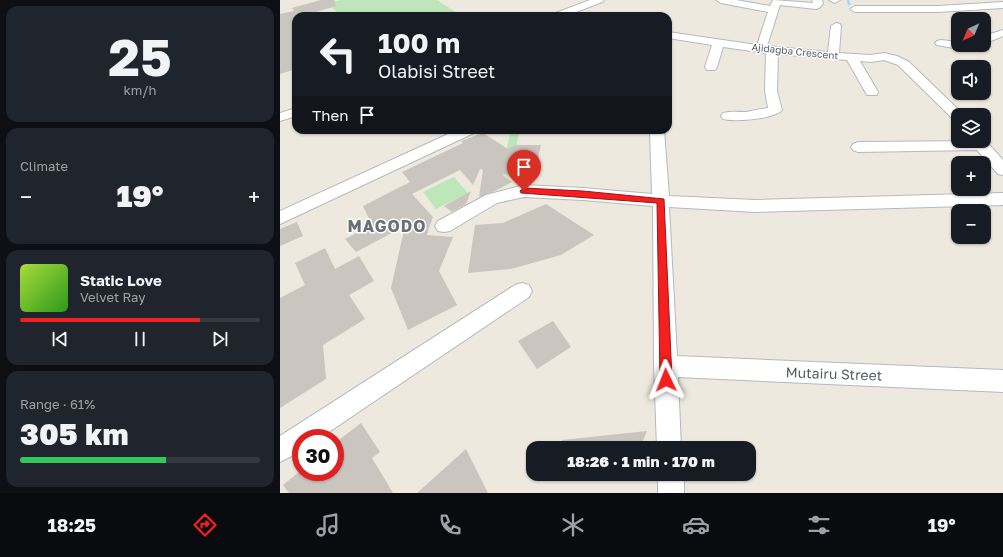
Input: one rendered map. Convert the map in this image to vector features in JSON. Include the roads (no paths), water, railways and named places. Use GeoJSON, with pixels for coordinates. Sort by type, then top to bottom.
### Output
{"type":"FeatureCollection","features":[{"type":"Feature","properties":{"kind":"street"},"geometry":{"type":"LineString","coordinates":[[568,12],[599,0]]}},
{"type":"Feature","properties":{"kind":"street"},"geometry":{"type":"LineString","coordinates":[[721,0],[816,6],[818,4],[817,0]]}},
{"type":"Feature","properties":{"kind":"street"},"geometry":{"type":"LineString","coordinates":[[728,116],[750,116],[757,113],[772,112],[775,110],[766,49],[775,4]]}},
{"type":"Feature","properties":{"kind":"street"},"geometry":{"type":"LineString","coordinates":[[855,9],[938,9],[1003,5]]}},
{"type":"Feature","properties":{"kind":"street"},"geometry":{"type":"LineString","coordinates":[[833,55],[836,26]]}},
{"type":"Feature","properties":{"kind":"street"},"geometry":{"type":"LineString","coordinates":[[991,37],[1003,33]]}},
{"type":"Feature","properties":{"kind":"street","name":"Ajidagba Crescent"},"geometry":{"type":"LineString","coordinates":[[672,36],[766,49],[871,59],[876,56],[895,59],[900,61],[951,109]]}},
{"type":"Feature","properties":{"kind":"street"},"geometry":{"type":"LineString","coordinates":[[711,67],[719,42]]}},
{"type":"Feature","properties":{"kind":"street"},"geometry":{"type":"LineString","coordinates":[[941,44],[951,45]]}},
{"type":"Feature","properties":{"kind":"street"},"geometry":{"type":"LineString","coordinates":[[851,57],[872,92]]}},
{"type":"Feature","properties":{"kind":"street"},"geometry":{"type":"LineString","coordinates":[[280,117],[292,113]]}},
{"type":"Feature","properties":{"kind":"street"},"geometry":{"type":"LineString","coordinates":[[280,218],[460,134]]}},
{"type":"Feature","properties":{"kind":"street"},"geometry":{"type":"LineString","coordinates":[[657,134],[661,201],[665,366],[669,441]]}},
{"type":"Feature","properties":{"kind":"street"},"geometry":{"type":"LineString","coordinates":[[858,147],[951,144]]}},
{"type":"Feature","properties":{"kind":"street"},"geometry":{"type":"LineString","coordinates":[[984,148],[1003,170]]}},
{"type":"Feature","properties":{"kind":"street"},"geometry":{"type":"LineString","coordinates":[[444,226],[492,199],[524,191],[755,206],[1003,199]]}},
{"type":"Feature","properties":{"kind":"street"},"geometry":{"type":"LineString","coordinates":[[280,450],[522,292]]}},
{"type":"Feature","properties":{"kind":"street","name":"Mutairu Street"},"geometry":{"type":"LineString","coordinates":[[665,366],[1003,381]]}},
{"type":"Feature","properties":{"kind":"street"},"geometry":{"type":"LineString","coordinates":[[671,481],[672,493]]}},
{"type":"Feature","properties":{"kind":"waterway"},"geometry":{"type":"LineString","coordinates":[[848,0],[849,4]]}},
{"type":"Feature","properties":{"kind":"district","name":"MAGODO"},"geometry":{"type":"Point","coordinates":[387,226]}}]}
